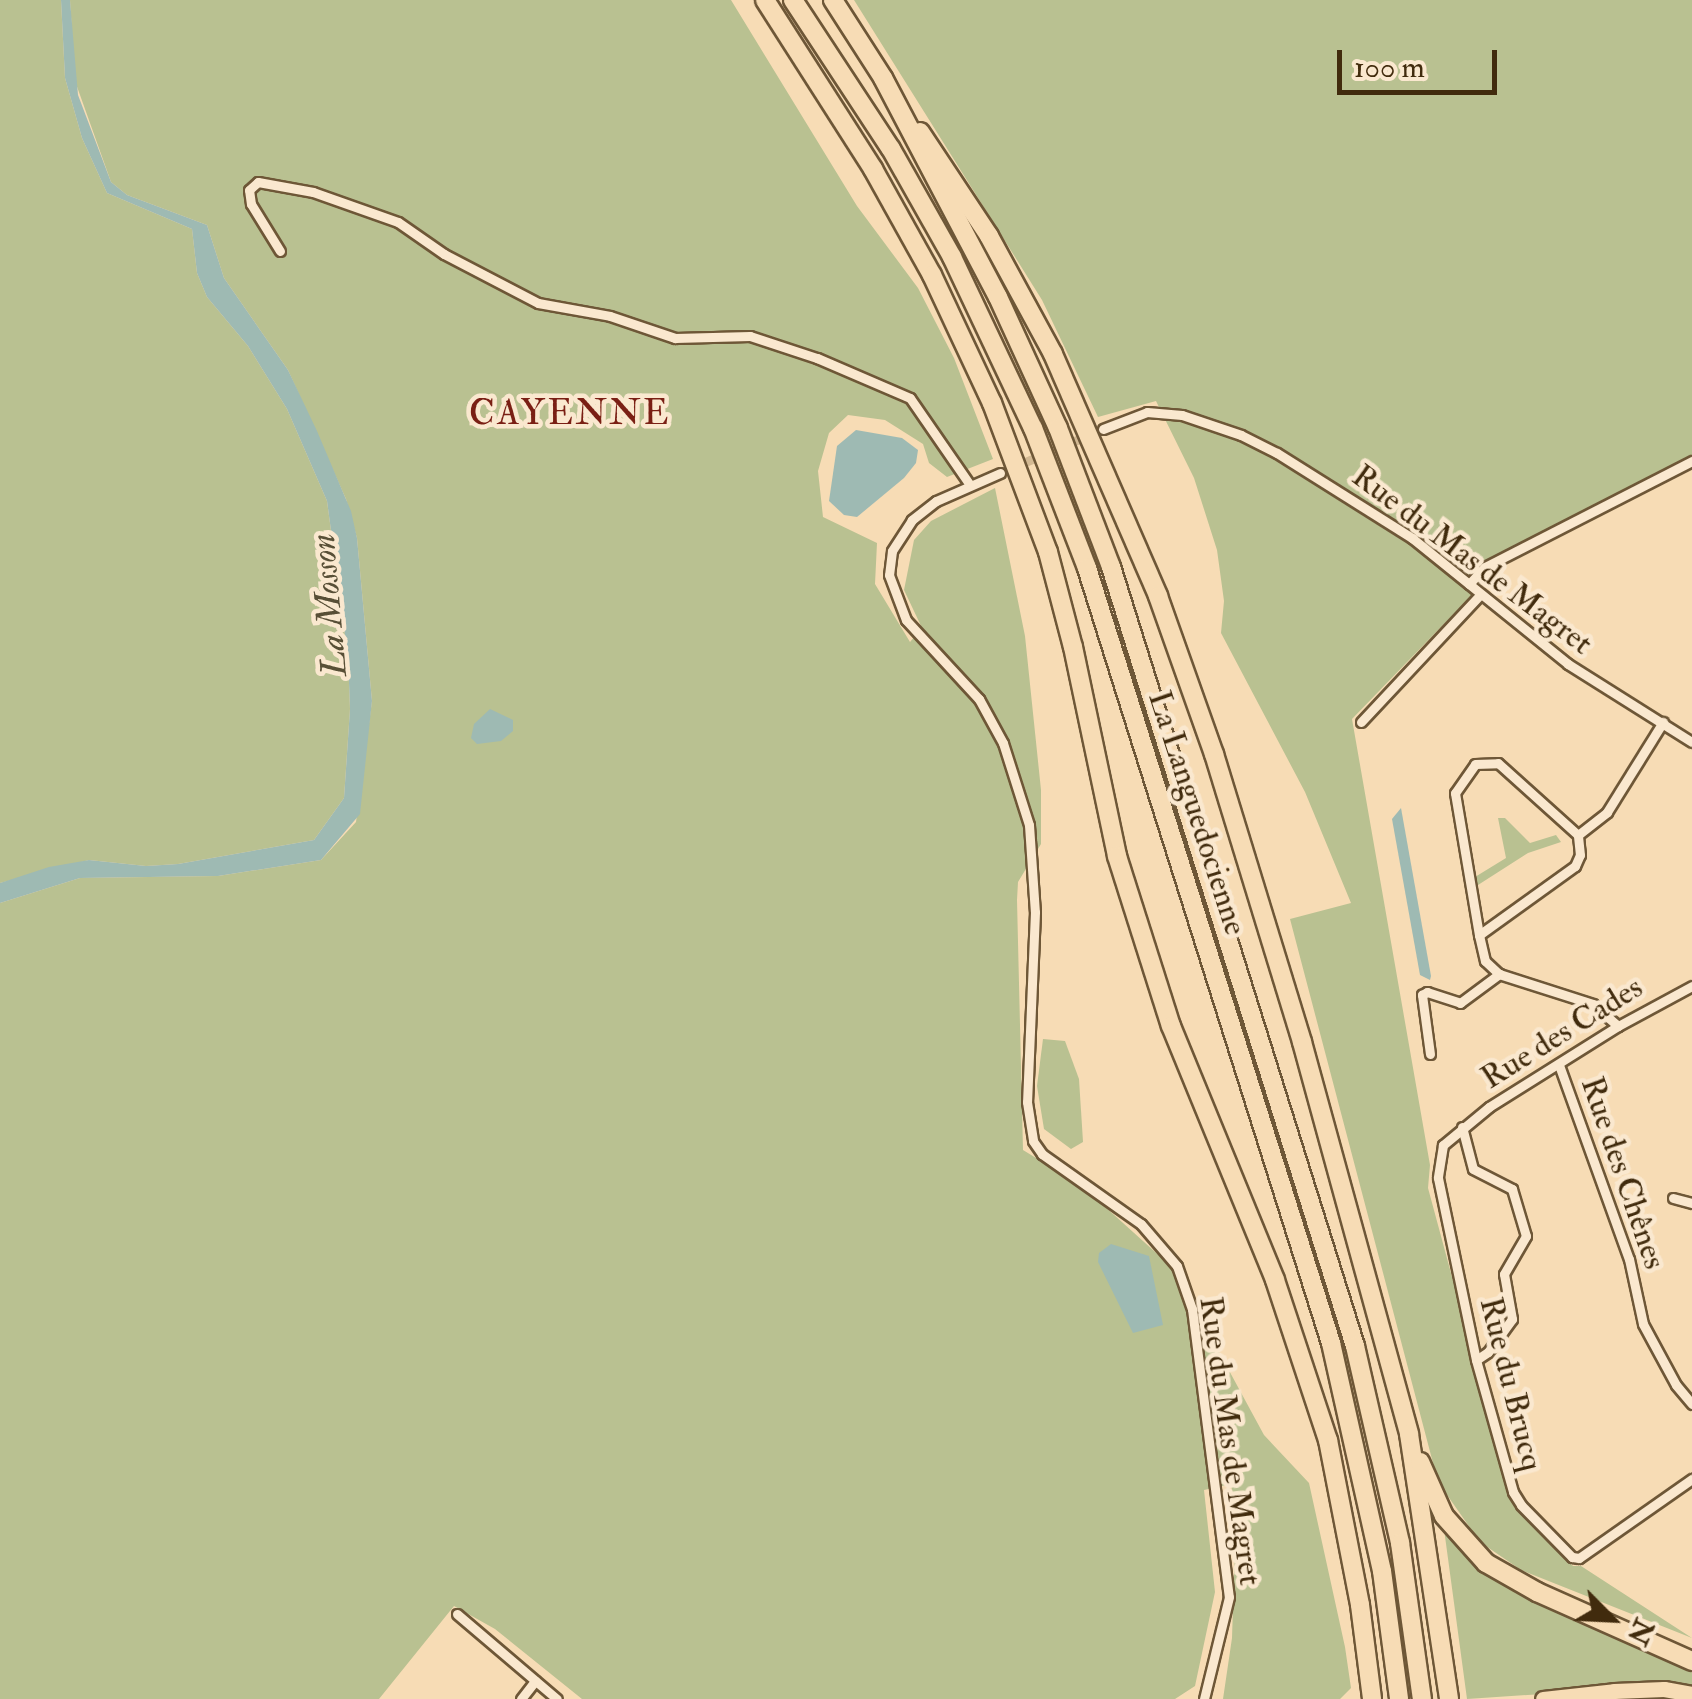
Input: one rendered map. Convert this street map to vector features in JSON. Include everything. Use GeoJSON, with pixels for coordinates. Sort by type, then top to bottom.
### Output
{"type":"FeatureCollection","features":[{"type":"Feature","properties":{"kind":"highway"},"geometry":{"type":"LineString","coordinates":[[765,0],[893,204],[957,327],[1010,447],[1061,596],[1108,824],[1171,1026],[1275,1280],[1309,1375],[1332,1456],[1360,1605],[1372,1699]]}},
{"type":"Feature","properties":{"kind":"highway","name":"La Languedocienne"},"geometry":{"type":"LineString","coordinates":[[792,0],[882,135],[952,256],[1033,428],[1087,568],[1330,1342],[1378,1552],[1399,1699]]}},
{"type":"Feature","properties":{"kind":"highway","name":"La Languedocienne"},"geometry":{"type":"LineString","coordinates":[[833,0],[883,78],[1031,367],[1077,475],[1128,616],[1356,1346],[1400,1543],[1422,1699]]}},
{"type":"Feature","properties":{"kind":"highway"},"geometry":{"type":"LineString","coordinates":[[883,78],[959,189],[1029,308],[1088,431],[1158,596],[1214,754],[1302,1042],[1409,1434],[1449,1699]]}},
{"type":"Feature","properties":{"kind":"highway"},"geometry":{"type":"LineString","coordinates":[[1409,1434],[1444,1516],[1486,1563],[1537,1592],[1692,1661]]}},
{"type":"Feature","properties":{"kind":"highway"},"geometry":{"type":"LineString","coordinates":[[1360,1605],[1363,1699]]}},
{"type":"Feature","properties":{"kind":"main road"},"geometry":{"type":"LineString","coordinates":[[1543,1699],[1614,1690],[1664,1689],[1692,1694]]}},
{"type":"Feature","properties":{"kind":"main road"},"geometry":{"type":"LineString","coordinates":[[1599,1699],[1682,1699]]}},
{"type":"Feature","properties":{"kind":"street"},"geometry":{"type":"LineString","coordinates":[[280,251],[251,204],[249,190],[258,182],[313,192],[373,211],[538,303],[610,316],[675,338],[750,336],[818,358],[910,398],[970,485]]}},
{"type":"Feature","properties":{"kind":"street","name":"Rue du Mas de Magret"},"geometry":{"type":"LineString","coordinates":[[1103,429],[1155,412],[1203,419],[1241,435],[1412,538],[1568,664],[1692,742]]}},
{"type":"Feature","properties":{"kind":"street"},"geometry":{"type":"LineString","coordinates":[[1469,584],[1486,566],[1692,461]]}},
{"type":"Feature","properties":{"kind":"street","name":"Rue du Mas de Magret"},"geometry":{"type":"LineString","coordinates":[[1000,473],[936,501],[912,520],[892,551],[888,575],[906,620],[978,699],[1003,743],[1028,825],[1035,912],[1027,1102],[1033,1142],[1042,1154],[1141,1224],[1177,1266],[1192,1309],[1229,1597],[1207,1699]]}},
{"type":"Feature","properties":{"kind":"street"},"geometry":{"type":"LineString","coordinates":[[1361,722],[1480,595]]}},
{"type":"Feature","properties":{"kind":"street"},"geometry":{"type":"LineString","coordinates":[[1578,834],[1607,812],[1663,722]]}},
{"type":"Feature","properties":{"kind":"street"},"geometry":{"type":"LineString","coordinates":[[1479,934],[1575,866],[1580,855],[1578,834],[1498,762],[1475,764],[1455,793],[1479,934],[1485,961],[1500,974],[1593,1004],[1618,1026]]}},
{"type":"Feature","properties":{"kind":"street"},"geometry":{"type":"LineString","coordinates":[[1430,1054],[1419,1001],[1422,995],[1426,992],[1460,1003],[1500,974]]}},
{"type":"Feature","properties":{"kind":"street","name":"Rue des Cades"},"geometry":{"type":"LineString","coordinates":[[1462,1128],[1618,1026],[1692,986]]}},
{"type":"Feature","properties":{"kind":"street","name":"Rue des Chênes"},"geometry":{"type":"LineString","coordinates":[[1558,1064],[1628,1259],[1643,1324],[1676,1386],[1692,1404]]}},
{"type":"Feature","properties":{"kind":"street"},"geometry":{"type":"LineString","coordinates":[[1462,1128],[1475,1171],[1512,1189],[1526,1236],[1504,1274],[1512,1319],[1488,1352],[1476,1360]]}},
{"type":"Feature","properties":{"kind":"street","name":"Rue du Brucq"},"geometry":{"type":"LineString","coordinates":[[1462,1128],[1443,1145],[1438,1178],[1476,1360],[1512,1492],[1572,1557],[1580,1558],[1692,1478]]}},
{"type":"Feature","properties":{"kind":"street"},"geometry":{"type":"LineString","coordinates":[[1673,1198],[1692,1203]]}},
{"type":"Feature","properties":{"kind":"street"},"geometry":{"type":"LineString","coordinates":[[457,1614],[514,1658],[557,1699]]}},
{"type":"Feature","properties":{"kind":"street"},"geometry":{"type":"LineString","coordinates":[[521,1699],[535,1681]]}},
{"type":"Feature","properties":{"kind":"green space"},"geometry":{"type":"Polygon","coordinates":[[[0,0],[61,0],[65,78],[82,138],[107,193],[192,229],[197,273],[207,297],[248,346],[287,409],[327,501],[348,657],[350,709],[344,798],[314,840],[178,864],[146,866],[89,860],[0,883],[0,0]]]}},
{"type":"Feature","properties":{"kind":"green space"},"geometry":{"type":"Polygon","coordinates":[[[70,0],[731,0],[857,206],[918,288],[954,358],[993,459],[947,477],[929,463],[923,444],[885,420],[848,415],[829,433],[818,471],[823,517],[877,543],[875,584],[910,642],[922,628],[904,590],[914,540],[931,521],[995,488],[1025,636],[1041,790],[1041,844],[1018,882],[1017,900],[1023,1150],[1082,1186],[1174,1269],[1264,1435],[1309,1483],[1351,1688],[1340,1699],[1223,1699],[1232,1638],[1236,1515],[1231,1484],[1204,1490],[1215,1592],[1195,1686],[1175,1699],[582,1699],[495,1629],[454,1606],[379,1699],[0,1699],[0,903],[80,878],[218,876],[321,860],[356,822],[372,701],[357,538],[346,499],[288,370],[224,278],[207,225],[127,195],[111,182],[75,81],[70,0]]]}},
{"type":"Feature","properties":{"kind":"green space"},"geometry":{"type":"Polygon","coordinates":[[[854,0],[1692,0],[1692,457],[1479,567],[1471,596],[1352,719],[1430,1165],[1428,1188],[1512,1499],[1573,1566],[1581,1566],[1692,1638],[1521,1570],[1480,1542],[1438,1482],[1290,919],[1351,903],[1305,792],[1221,633],[1224,601],[1217,550],[1194,478],[1156,401],[1098,417],[1042,300],[854,0]]]}},
{"type":"Feature","properties":{"kind":"green space"},"geometry":{"type":"Polygon","coordinates":[[[1498,818],[1505,818],[1530,843],[1556,835],[1561,842],[1528,853],[1478,885],[1475,877],[1506,858],[1498,818]]]}},
{"type":"Feature","properties":{"kind":"green space"},"geometry":{"type":"Polygon","coordinates":[[[1043,1039],[1065,1041],[1079,1079],[1083,1142],[1071,1149],[1044,1129],[1037,1086],[1043,1039]]]}},
{"type":"Feature","properties":{"kind":"green space"},"geometry":{"type":"Polygon","coordinates":[[[1444,1529],[1470,1559],[1509,1583],[1692,1668],[1692,1688],[1679,1685],[1467,1699],[1444,1529]]]}},
{"type":"Feature","properties":{"kind":"water"},"geometry":{"type":"Polygon","coordinates":[[[61,0],[70,0],[78,95],[111,182],[127,195],[207,225],[224,278],[288,370],[317,431],[351,511],[357,538],[372,701],[360,814],[321,860],[218,876],[80,878],[0,903],[0,883],[49,867],[89,860],[146,866],[178,864],[314,840],[344,798],[350,709],[348,657],[327,501],[287,409],[248,346],[207,297],[197,273],[192,229],[107,193],[82,138],[65,78],[61,0]]]}},
{"type":"Feature","properties":{"kind":"water"},"geometry":{"type":"Polygon","coordinates":[[[856,430],[902,438],[918,450],[916,463],[904,478],[857,517],[844,515],[829,501],[837,446],[856,430]]]}},
{"type":"Feature","properties":{"kind":"water"},"geometry":{"type":"Polygon","coordinates":[[[490,709],[513,720],[513,731],[501,741],[477,744],[471,738],[474,724],[490,709]]]}},
{"type":"Feature","properties":{"kind":"water"},"geometry":{"type":"Polygon","coordinates":[[[1401,808],[1430,980],[1420,975],[1392,819],[1401,808]]]}},
{"type":"Feature","properties":{"kind":"water"},"geometry":{"type":"Polygon","coordinates":[[[1111,1244],[1149,1256],[1163,1325],[1133,1333],[1098,1262],[1099,1253],[1111,1244]]]}},
{"type":"Feature","properties":{"kind":"tunnel"},"geometry":{"type":"LineString","coordinates":[[1000,473],[1089,435]]}},
{"type":"Feature","properties":{"kind":"district","name":"CAYENNE"},"geometry":{"type":"Point","coordinates":[570,413]}},
{"type":"Feature","properties":{"kind":"water label","name":"La Mosson"},"geometry":{"type":"Point","coordinates":[329,605]}}]}
